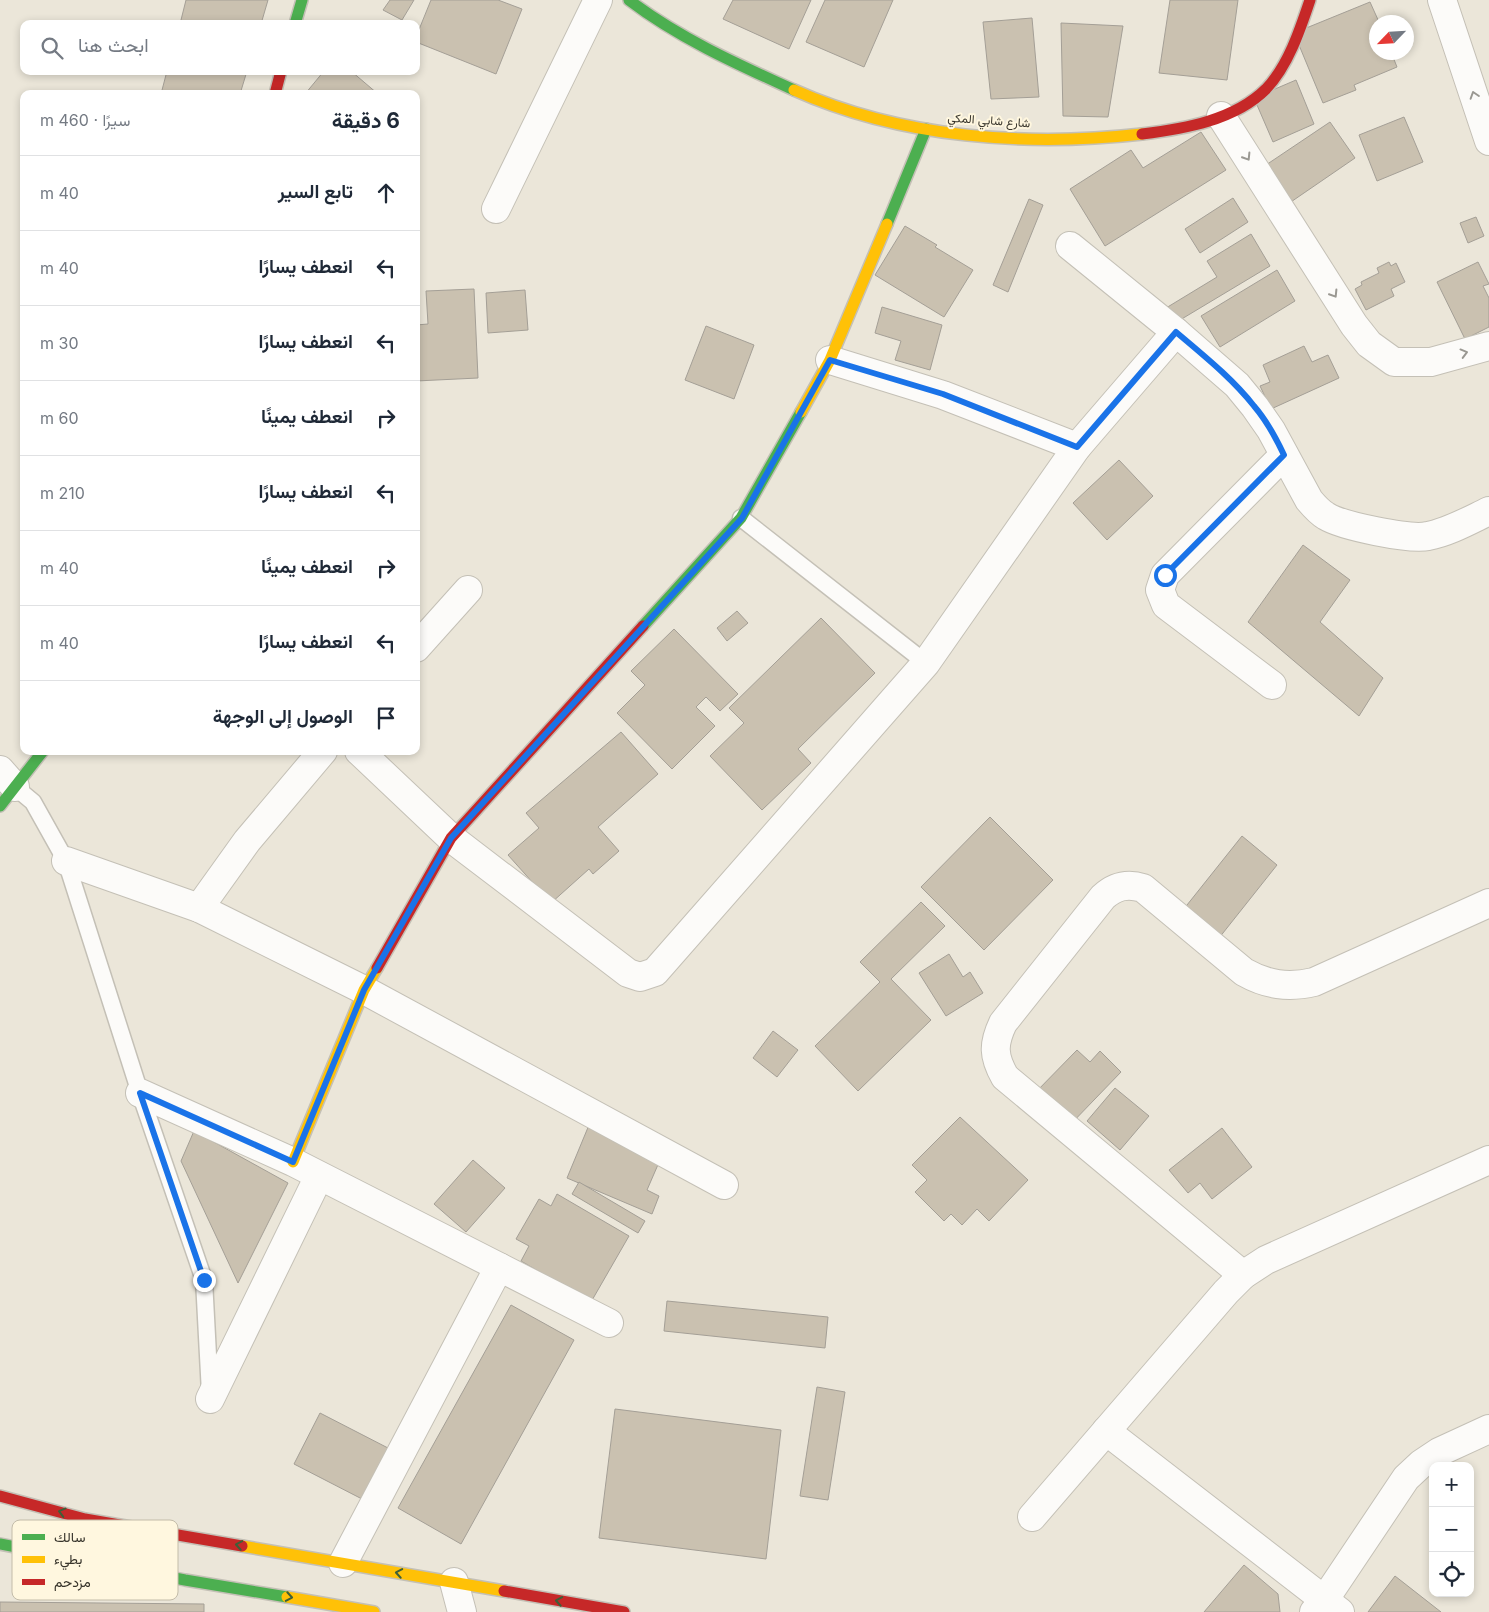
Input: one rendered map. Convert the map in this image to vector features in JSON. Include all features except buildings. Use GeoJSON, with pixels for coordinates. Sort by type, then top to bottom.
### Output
{"type":"FeatureCollection","features":[{"type":"Feature","properties":{"kind":"main road"},"geometry":{"type":"LineString","coordinates":[[296,20],[302,0]]}},
{"type":"Feature","properties":{"kind":"main road","name":"شارع شابي المكي"},"geometry":{"type":"LineString","coordinates":[[629,0],[700,44],[799,93],[840,108],[881,120],[926,129],[1012,137],[1081,139],[1149,133],[1204,122],[1232,112],[1261,94],[1278,73],[1304,22],[1310,0]]}},
{"type":"Feature","properties":{"kind":"main road"},"geometry":{"type":"LineString","coordinates":[[276,90],[280,75]]}},
{"type":"Feature","properties":{"kind":"main road"},"geometry":{"type":"LineString","coordinates":[[293,1162],[364,990],[451,838],[742,518],[830,360],[926,129]]}},
{"type":"Feature","properties":{"kind":"main road"},"geometry":{"type":"LineString","coordinates":[[5,787],[39,755]]}},
{"type":"Feature","properties":{"kind":"main road"},"geometry":{"type":"LineString","coordinates":[[0,1496],[96,1520]]}},
{"type":"Feature","properties":{"kind":"main road"},"geometry":{"type":"LineString","coordinates":[[178,1534],[624,1612]]}},
{"type":"Feature","properties":{"kind":"main road"},"geometry":{"type":"LineString","coordinates":[[178,1583],[268,1603],[374,1612]]}},
{"type":"Feature","properties":{"kind":"street"},"geometry":{"type":"LineString","coordinates":[[496,209],[598,0]]}},
{"type":"Feature","properties":{"kind":"street"},"geometry":{"type":"LineString","coordinates":[[1442,0],[1489,141]]}},
{"type":"Feature","properties":{"kind":"street"},"geometry":{"type":"LineString","coordinates":[[1221,116],[1354,325],[1369,344],[1394,362],[1431,362],[1489,346]]}},
{"type":"Feature","properties":{"kind":"street"},"geometry":{"type":"LineString","coordinates":[[1070,246],[1176,332],[1237,386],[1271,430],[1309,500],[1317,510],[1341,522],[1416,538],[1440,533],[1489,511]]}},
{"type":"Feature","properties":{"kind":"street"},"geometry":{"type":"LineString","coordinates":[[363,755],[451,838],[628,972],[640,977],[655,972],[926,663],[1077,447],[1176,332]]}},
{"type":"Feature","properties":{"kind":"street"},"geometry":{"type":"LineString","coordinates":[[830,360],[943,394],[1077,447]]}},
{"type":"Feature","properties":{"kind":"street"},"geometry":{"type":"LineString","coordinates":[[1272,686],[1166,605],[1160,590],[1165,575],[1284,455]]}},
{"type":"Feature","properties":{"kind":"street"},"geometry":{"type":"LineString","coordinates":[[420,644],[468,590]]}},
{"type":"Feature","properties":{"kind":"street"},"geometry":{"type":"LineString","coordinates":[[199,908],[247,841],[320,755]]}},
{"type":"Feature","properties":{"kind":"street"},"geometry":{"type":"LineString","coordinates":[[66,862],[199,908],[364,990],[724,1185]]}},
{"type":"Feature","properties":{"kind":"street"},"geometry":{"type":"LineString","coordinates":[[1243,1275],[1005,1077],[998,1064],[995,1050],[997,1036],[1003,1022],[1103,897],[1111,890],[1121,886],[1132,885],[1143,888],[1244,972],[1271,984],[1285,986],[1314,982],[1489,903]]}},
{"type":"Feature","properties":{"kind":"street"},"geometry":{"type":"LineString","coordinates":[[140,1093],[293,1162],[609,1323]]}},
{"type":"Feature","properties":{"kind":"street"},"geometry":{"type":"LineString","coordinates":[[1032,1517],[1226,1292],[1243,1275],[1266,1260],[1489,1160]]}},
{"type":"Feature","properties":{"kind":"street"},"geometry":{"type":"LineString","coordinates":[[210,1399],[320,1176]]}},
{"type":"Feature","properties":{"kind":"street"},"geometry":{"type":"LineString","coordinates":[[343,1563],[499,1267]]}},
{"type":"Feature","properties":{"kind":"street"},"geometry":{"type":"LineString","coordinates":[[1106,1431],[1326,1608],[1406,1478],[1421,1464],[1439,1452],[1489,1430]]}},
{"type":"Feature","properties":{"kind":"street"},"geometry":{"type":"LineString","coordinates":[[454,1582],[462,1612]]}},
{"type":"Feature","properties":{"kind":"lane"},"geometry":{"type":"LineString","coordinates":[[742,518],[926,663]]}},
{"type":"Feature","properties":{"kind":"lane"},"geometry":{"type":"LineString","coordinates":[[5,787],[32,802],[66,862],[140,1093],[204,1280],[210,1399]]}},
{"type":"Feature","properties":{"kind":"traffic: fast"},"geometry":{"type":"LineString","coordinates":[[296,20],[302,0]]}},
{"type":"Feature","properties":{"kind":"traffic: fast"},"geometry":{"type":"LineString","coordinates":[[629,0],[688,38],[794,90]]}},
{"type":"Feature","properties":{"kind":"traffic: fast"},"geometry":{"type":"LineString","coordinates":[[887,224],[926,129]]}},
{"type":"Feature","properties":{"kind":"traffic: fast"},"geometry":{"type":"LineString","coordinates":[[643,626],[741,518],[801,412]]}},
{"type":"Feature","properties":{"kind":"traffic: fast"},"geometry":{"type":"LineString","coordinates":[[0,806],[40,755]]}},
{"type":"Feature","properties":{"kind":"traffic: fast"},"geometry":{"type":"LineString","coordinates":[[0,1544],[12,1546]]}},
{"type":"Feature","properties":{"kind":"traffic: fast"},"geometry":{"type":"LineString","coordinates":[[178,1579],[287,1597]]}},
{"type":"Feature","properties":{"kind":"traffic: slow"},"geometry":{"type":"LineString","coordinates":[[794,90],[835,106],[877,119],[965,135],[1054,139],[1142,134]]}},
{"type":"Feature","properties":{"kind":"traffic: slow"},"geometry":{"type":"LineString","coordinates":[[801,412],[830,360],[887,224]]}},
{"type":"Feature","properties":{"kind":"traffic: slow"},"geometry":{"type":"LineString","coordinates":[[293,1162],[364,990],[377,968]]}},
{"type":"Feature","properties":{"kind":"traffic: slow"},"geometry":{"type":"LineString","coordinates":[[242,1546],[504,1591]]}},
{"type":"Feature","properties":{"kind":"traffic: slow"},"geometry":{"type":"LineString","coordinates":[[287,1597],[374,1612]]}},
{"type":"Feature","properties":{"kind":"traffic: jam"},"geometry":{"type":"LineString","coordinates":[[1142,134],[1192,126],[1224,116],[1253,100],[1266,89],[1281,70],[1310,0]]}},
{"type":"Feature","properties":{"kind":"traffic: jam"},"geometry":{"type":"LineString","coordinates":[[276,90],[280,75]]}},
{"type":"Feature","properties":{"kind":"traffic: jam"},"geometry":{"type":"LineString","coordinates":[[377,968],[451,838],[643,626]]}},
{"type":"Feature","properties":{"kind":"traffic: jam"},"geometry":{"type":"LineString","coordinates":[[0,1496],[91,1520]]}},
{"type":"Feature","properties":{"kind":"traffic: jam"},"geometry":{"type":"LineString","coordinates":[[178,1535],[242,1546]]}},
{"type":"Feature","properties":{"kind":"traffic: jam"},"geometry":{"type":"LineString","coordinates":[[504,1591],[624,1612]]}},
{"type":"Feature","properties":{"kind":"route"},"geometry":{"type":"LineString","coordinates":[[204,1280],[140,1093],[293,1162],[364,990],[451,838],[742,518],[830,360],[943,394],[1077,447],[1176,332],[1237,386],[1271,430],[1284,455],[1165,575]]}}]}
